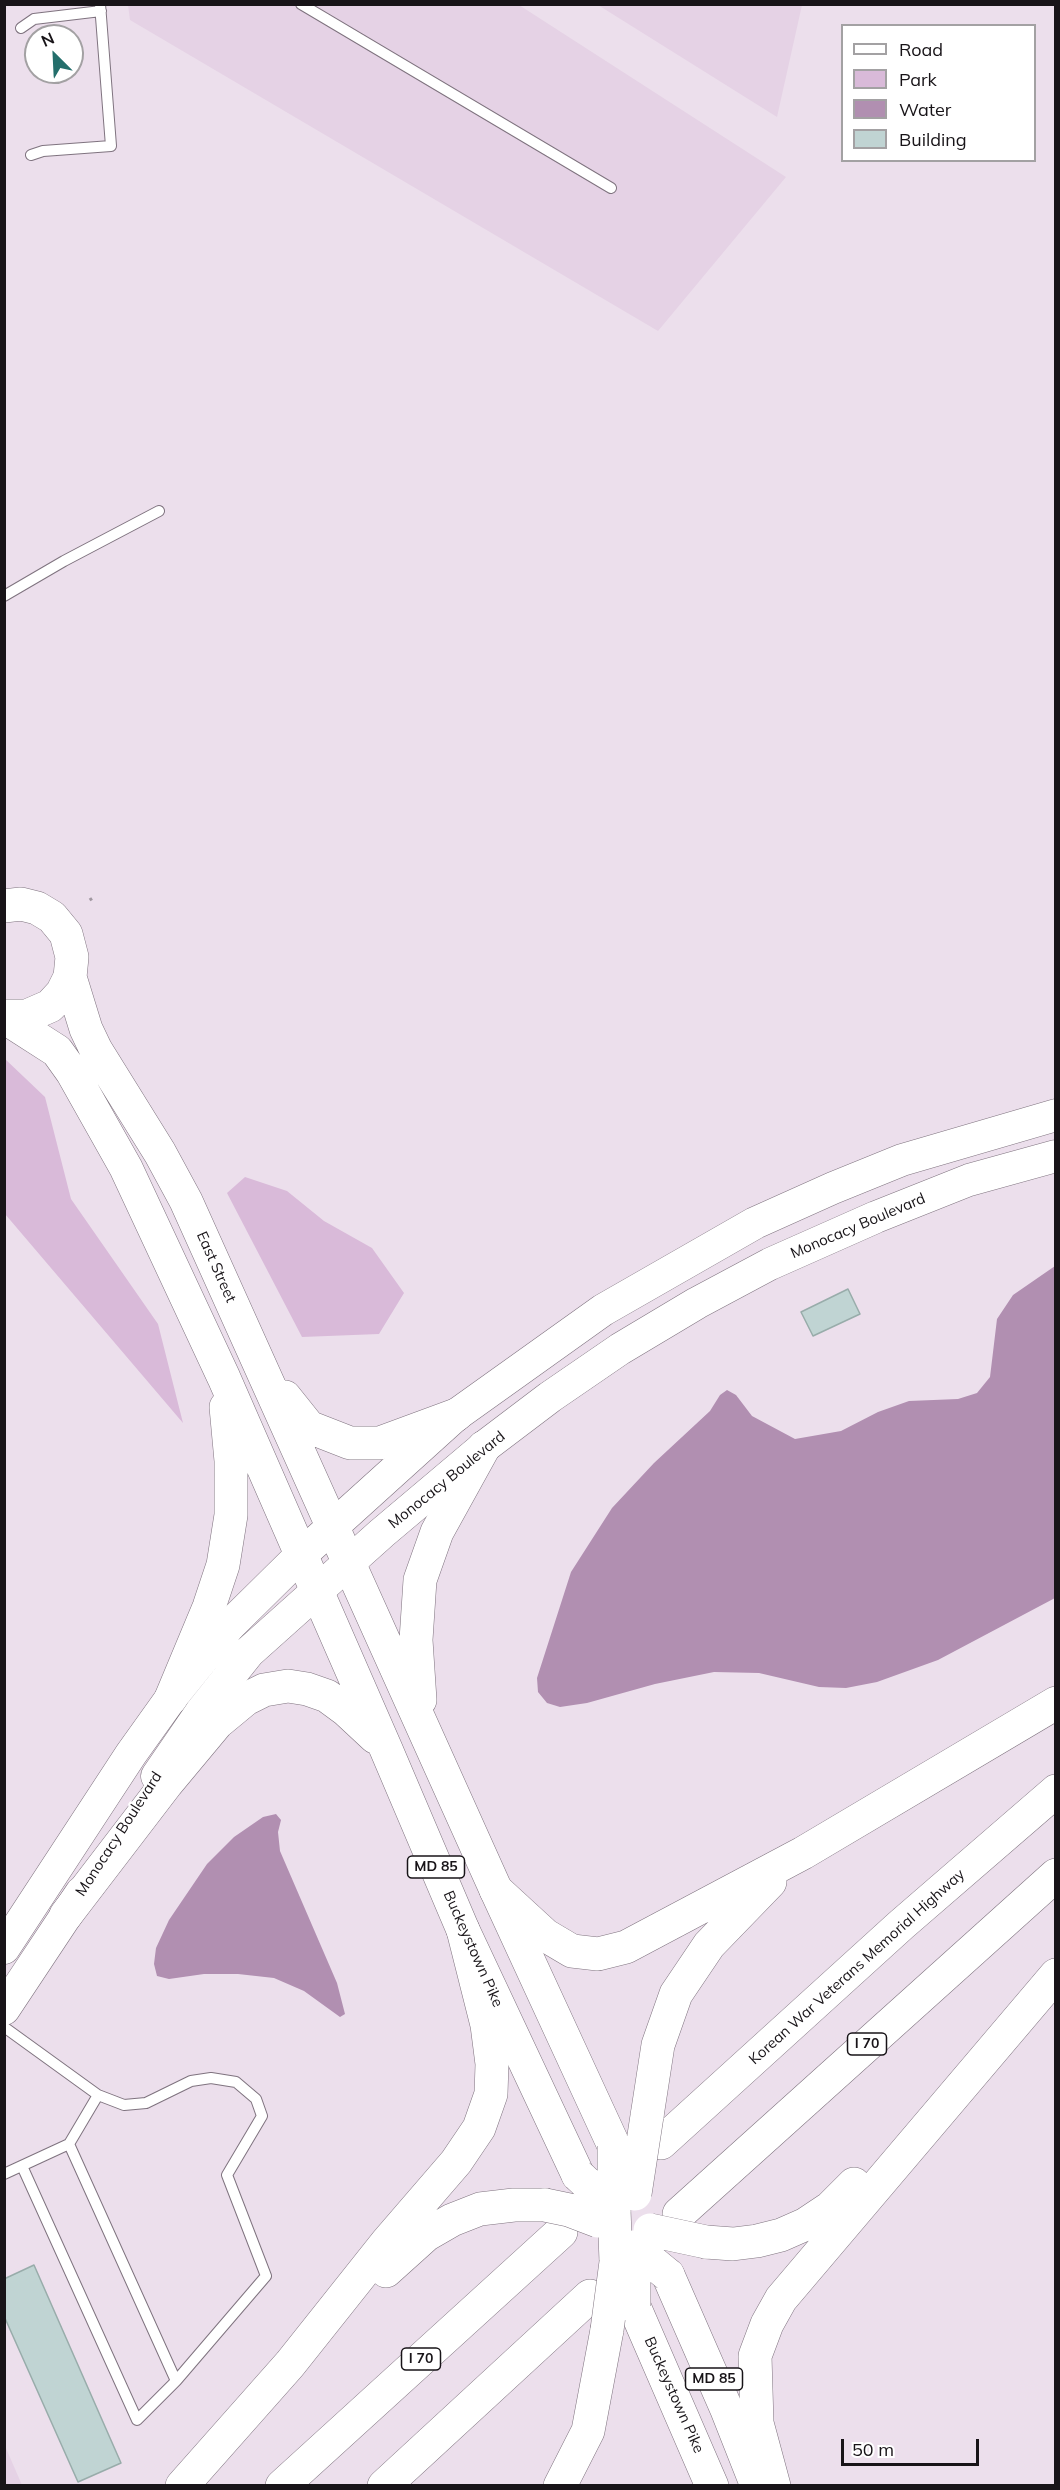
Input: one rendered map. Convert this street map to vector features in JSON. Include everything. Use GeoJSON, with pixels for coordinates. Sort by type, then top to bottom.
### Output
{"type":"FeatureCollection","features":[{"type":"Feature","properties":{"kind":"main road","name":"East Street"},"geometry":{"type":"LineString","coordinates":[[10,902],[37,908],[52,917],[66,934],[72,957],[70,977],[91,1039],[186,1201],[350,1563]]}},
{"type":"Feature","properties":{"kind":"main road"},"geometry":{"type":"LineString","coordinates":[[4,1016],[27,1016],[50,1006],[62,993],[70,977]]}},
{"type":"Feature","properties":{"kind":"main road"},"geometry":{"type":"LineString","coordinates":[[4,1016],[57,1051],[72,1072],[126,1168],[224,1378],[300,1556]]}},
{"type":"Feature","properties":{"kind":"main road"},"geometry":{"type":"LineString","coordinates":[[4,1948],[130,1754],[171,1698],[229,1626],[300,1556],[456,1415],[603,1310],[755,1223],[902,1160],[1056,1115]]}},
{"type":"Feature","properties":{"kind":"main road","name":"Monocacy Boulevard"},"geometry":{"type":"LineString","coordinates":[[4,2009],[201,1712],[249,1652],[382,1533],[484,1447],[550,1397],[620,1349],[697,1303],[770,1264],[876,1217],[969,1180],[1056,1156]]}},
{"type":"Feature","properties":{"kind":"main road"},"geometry":{"type":"LineString","coordinates":[[260,1365],[309,1427],[350,1443],[380,1443],[456,1415]]}},
{"type":"Feature","properties":{"kind":"main road"},"geometry":{"type":"LineString","coordinates":[[171,1698],[209,1607],[222,1565],[231,1515],[231,1461],[224,1378]]}},
{"type":"Feature","properties":{"kind":"main road"},"geometry":{"type":"LineString","coordinates":[[421,1723],[416,1640],[420,1580],[437,1532],[484,1447]]}},
{"type":"Feature","properties":{"kind":"main road","name":"Buckeystown Pike"},"geometry":{"type":"LineString","coordinates":[[300,1556],[463,1930],[578,2175],[624,2227],[634,2306],[712,2486]]}},
{"type":"Feature","properties":{"kind":"main road","name":"MD 85"},"geometry":{"type":"LineString","coordinates":[[350,1563],[496,1890],[614,2146],[624,2227],[669,2275],[757,2486]]}},
{"type":"Feature","properties":{"kind":"main road"},"geometry":{"type":"LineString","coordinates":[[66,1915],[167,1783],[217,1723],[246,1699],[264,1690],[288,1686],[307,1689],[327,1696],[346,1710],[386,1749]]}},
{"type":"Feature","properties":{"kind":"main road"},"geometry":{"type":"LineString","coordinates":[[496,1890],[545,1935],[572,1951],[598,1954],[626,1947],[802,1853],[1056,1703]]}},
{"type":"Feature","properties":{"kind":"main road","name":"Korean War Veterans Memorial Highway"},"geometry":{"type":"LineString","coordinates":[[654,2130],[901,1925],[1056,1791]]}},
{"type":"Feature","properties":{"kind":"main road"},"geometry":{"type":"LineString","coordinates":[[560,2486],[588,2431],[624,2227],[654,2130],[658,2045],[676,1994],[709,1945],[753,1897],[802,1853]]}},
{"type":"Feature","properties":{"kind":"main road","name":"I 70"},"geometry":{"type":"LineString","coordinates":[[678,2214],[1056,1875]]}},
{"type":"Feature","properties":{"kind":"main road"},"geometry":{"type":"LineString","coordinates":[[182,2486],[290,2364],[387,2242],[456,2162],[479,2128],[491,2094],[492,2064],[487,2025],[463,1930]]}},
{"type":"Feature","properties":{"kind":"main road"},"geometry":{"type":"LineString","coordinates":[[774,2486],[757,2423],[754,2389],[755,2356],[767,2324],[781,2299],[976,2066],[1056,1975]]}},
{"type":"Feature","properties":{"kind":"main road"},"geometry":{"type":"LineString","coordinates":[[290,2364],[426,2235],[452,2220],[480,2209],[514,2205],[553,2218],[624,2227],[706,2242],[733,2244],[781,2235],[806,2224],[830,2208],[976,2066]]}},
{"type":"Feature","properties":{"kind":"main road","name":"I 70"},"geometry":{"type":"LineString","coordinates":[[282,2486],[553,2218]]}},
{"type":"Feature","properties":{"kind":"main road"},"geometry":{"type":"LineString","coordinates":[[384,2486],[590,2296]]}},
{"type":"Feature","properties":{"kind":"lane"},"geometry":{"type":"LineString","coordinates":[[301,4],[611,188]]}},
{"type":"Feature","properties":{"kind":"lane"},"geometry":{"type":"LineString","coordinates":[[21,28],[34,20],[100,8],[111,146],[43,151],[31,155]]}},
{"type":"Feature","properties":{"kind":"lane"},"geometry":{"type":"LineString","coordinates":[[4,596],[64,561],[159,512]]}},
{"type":"Feature","properties":{"kind":"lane"},"geometry":{"type":"LineString","coordinates":[[4,2028],[98,2096],[124,2105],[146,2103],[191,2081],[211,2078],[236,2082],[256,2099],[262,2116],[227,2175],[267,2276],[176,2381],[137,2420],[22,2166]]}},
{"type":"Feature","properties":{"kind":"lane"},"geometry":{"type":"LineString","coordinates":[[4,2175],[69,2144],[98,2096]]}},
{"type":"Feature","properties":{"kind":"lane"},"geometry":{"type":"LineString","coordinates":[[69,2144],[176,2381]]}},
{"type":"Feature","properties":{"kind":"path"},"geometry":{"type":"LineString","coordinates":[[90,898],[94,904]]}},
{"type":"Feature","properties":{"kind":"shaded area"},"geometry":{"type":"Polygon","coordinates":[[[128,5],[519,5],[786,177],[658,331],[130,20],[128,5]]]}},
{"type":"Feature","properties":{"kind":"shaded area"},"geometry":{"type":"Polygon","coordinates":[[[598,5],[802,5],[777,117],[598,5]]]}},
{"type":"Feature","properties":{"kind":"shaded area"},"geometry":{"type":"Polygon","coordinates":[[[5,2446],[22,2485],[5,2485],[5,2446]]]}},
{"type":"Feature","properties":{"kind":"green space"},"geometry":{"type":"Polygon","coordinates":[[[4,1058],[45,1097],[71,1199],[158,1324],[183,1423],[5,1214],[4,1058]]]}},
{"type":"Feature","properties":{"kind":"green space"},"geometry":{"type":"Polygon","coordinates":[[[245,1177],[287,1191],[324,1221],[372,1248],[404,1293],[379,1334],[302,1337],[227,1193],[245,1177]]]}},
{"type":"Feature","properties":{"kind":"water"},"geometry":{"type":"Polygon","coordinates":[[[1055,1266],[1055,1598],[938,1660],[877,1682],[846,1688],[819,1687],[759,1673],[714,1672],[655,1684],[587,1703],[560,1707],[547,1703],[538,1692],[537,1678],[571,1572],[612,1508],[654,1463],[710,1411],[720,1395],[727,1390],[736,1395],[752,1416],[795,1439],[841,1431],[878,1412],[909,1401],[958,1399],[977,1393],[990,1377],[997,1319],[1013,1295],[1055,1266]]]}},
{"type":"Feature","properties":{"kind":"water"},"geometry":{"type":"Polygon","coordinates":[[[276,1814],[281,1820],[278,1832],[280,1851],[337,1983],[345,2014],[340,2017],[304,1991],[274,1978],[238,1974],[204,1974],[169,1979],[157,1976],[154,1964],[156,1948],[169,1920],[207,1864],[234,1837],[263,1817],[276,1814]]]}},
{"type":"Feature","properties":{"kind":"building"},"geometry":{"type":"Polygon","coordinates":[[[848,1289],[860,1314],[813,1336],[801,1312],[848,1289]]]}},
{"type":"Feature","properties":{"kind":"building"},"geometry":{"type":"Polygon","coordinates":[[[34,2265],[121,2463],[78,2482],[4,2316],[4,2279],[34,2265]]]}}]}
